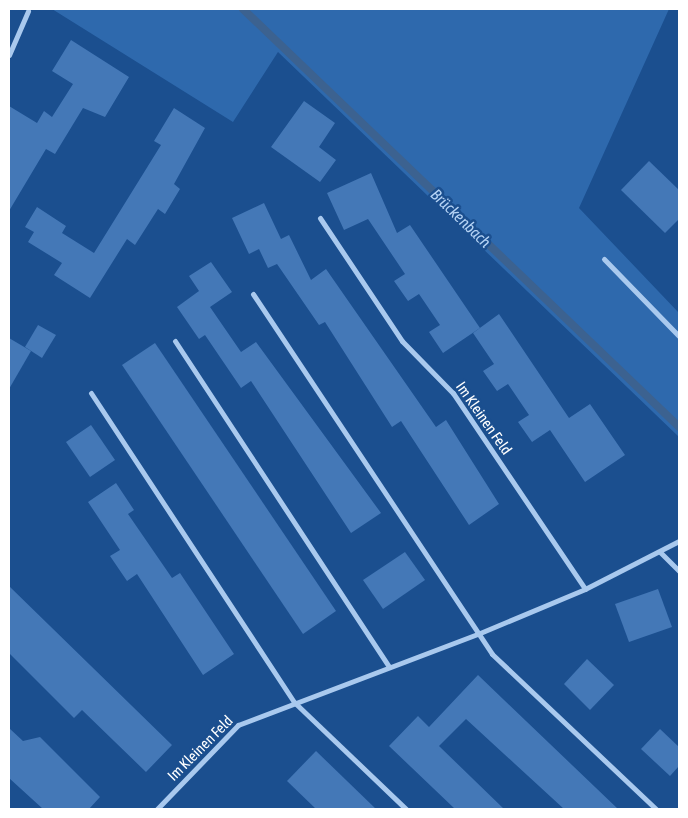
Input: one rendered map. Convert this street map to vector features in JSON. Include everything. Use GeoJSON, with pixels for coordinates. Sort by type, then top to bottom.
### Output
{"type":"FeatureCollection","features":[{"type":"Feature","properties":{"kind":"street"},"geometry":{"type":"LineString","coordinates":[[9,55],[28,11]]}},
{"type":"Feature","properties":{"kind":"street","name":"Im Kleinen Feld"},"geometry":{"type":"LineString","coordinates":[[320,218],[402,341],[454,393],[585,589]]}},
{"type":"Feature","properties":{"kind":"street"},"geometry":{"type":"LineString","coordinates":[[604,259],[679,336]]}},
{"type":"Feature","properties":{"kind":"street"},"geometry":{"type":"LineString","coordinates":[[254,294],[480,633],[492,654],[656,809]]}},
{"type":"Feature","properties":{"kind":"street"},"geometry":{"type":"LineString","coordinates":[[174,341],[389,667]]}},
{"type":"Feature","properties":{"kind":"street"},"geometry":{"type":"LineString","coordinates":[[91,393],[294,702],[406,809]]}},
{"type":"Feature","properties":{"kind":"street","name":"Im Kleinen Feld"},"geometry":{"type":"LineString","coordinates":[[157,809],[238,725],[294,702],[480,633],[585,589],[679,541]]}},
{"type":"Feature","properties":{"kind":"street"},"geometry":{"type":"LineString","coordinates":[[660,552],[679,571]]}},
{"type":"Feature","properties":{"kind":"shaded area"},"geometry":{"type":"Polygon","coordinates":[[[52,9],[669,9],[579,208],[679,313],[679,437],[278,52],[233,122],[52,9]]]}},
{"type":"Feature","properties":{"kind":"building"},"geometry":{"type":"Polygon","coordinates":[[[71,40],[129,77],[105,117],[83,108],[55,154],[46,149],[9,211],[9,106],[37,123],[44,111],[52,117],[73,84],[52,71],[71,40]]]}},
{"type":"Feature","properties":{"kind":"building"},"geometry":{"type":"Polygon","coordinates":[[[304,101],[335,123],[319,147],[336,160],[320,182],[271,147],[304,101]]]}},
{"type":"Feature","properties":{"kind":"building"},"geometry":{"type":"Polygon","coordinates":[[[174,108],[205,128],[174,184],[180,189],[165,214],[158,209],[135,245],[127,239],[90,298],[54,275],[62,263],[28,242],[34,232],[25,227],[37,207],[66,226],[62,233],[94,253],[161,145],[154,141],[174,108]]]}},
{"type":"Feature","properties":{"kind":"building"},"geometry":{"type":"Polygon","coordinates":[[[649,161],[679,190],[679,219],[665,233],[621,190],[649,161]]]}},
{"type":"Feature","properties":{"kind":"building"},"geometry":{"type":"Polygon","coordinates":[[[371,173],[397,233],[410,225],[480,328],[443,353],[429,332],[440,325],[419,294],[408,301],[394,281],[405,274],[368,219],[344,230],[327,193],[371,173]]]}},
{"type":"Feature","properties":{"kind":"building"},"geometry":{"type":"Polygon","coordinates":[[[264,203],[281,239],[289,235],[311,280],[326,269],[436,427],[446,420],[499,504],[469,525],[401,421],[392,427],[325,322],[319,325],[277,264],[268,268],[259,249],[249,254],[232,218],[264,203]]]}},
{"type":"Feature","properties":{"kind":"building"},"geometry":{"type":"Polygon","coordinates":[[[211,262],[232,292],[210,307],[241,352],[256,342],[381,513],[351,533],[251,381],[241,388],[205,335],[199,339],[177,307],[199,291],[189,276],[211,262]]]}},
{"type":"Feature","properties":{"kind":"building"},"geometry":{"type":"Polygon","coordinates":[[[499,314],[569,418],[590,404],[625,455],[585,482],[550,430],[532,442],[518,422],[529,415],[508,384],[497,391],[483,371],[494,364],[473,333],[499,314]]]}},
{"type":"Feature","properties":{"kind":"building"},"geometry":{"type":"Polygon","coordinates":[[[38,325],[56,335],[42,358],[25,347],[38,325]]]}},
{"type":"Feature","properties":{"kind":"building"},"geometry":{"type":"Polygon","coordinates":[[[9,338],[31,351],[9,389],[9,338]]]}},
{"type":"Feature","properties":{"kind":"building"},"geometry":{"type":"Polygon","coordinates":[[[155,343],[336,611],[303,634],[122,365],[155,343]]]}},
{"type":"Feature","properties":{"kind":"building"},"geometry":{"type":"Polygon","coordinates":[[[91,425],[115,460],[90,477],[66,442],[91,425]]]}},
{"type":"Feature","properties":{"kind":"building"},"geometry":{"type":"Polygon","coordinates":[[[116,483],[134,510],[128,514],[172,578],[180,573],[234,654],[203,675],[137,574],[127,581],[110,556],[120,550],[88,502],[116,483]]]}},
{"type":"Feature","properties":{"kind":"building"},"geometry":{"type":"Polygon","coordinates":[[[405,552],[425,580],[383,609],[363,580],[405,552]]]}},
{"type":"Feature","properties":{"kind":"building"},"geometry":{"type":"Polygon","coordinates":[[[9,586],[172,745],[146,772],[82,710],[74,718],[9,653],[9,586]]]}},
{"type":"Feature","properties":{"kind":"building"},"geometry":{"type":"Polygon","coordinates":[[[658,589],[672,627],[629,642],[615,604],[658,589]]]}},
{"type":"Feature","properties":{"kind":"building"},"geometry":{"type":"Polygon","coordinates":[[[587,659],[614,685],[590,710],[564,684],[587,659]]]}},
{"type":"Feature","properties":{"kind":"building"},"geometry":{"type":"Polygon","coordinates":[[[478,675],[618,809],[564,809],[466,719],[439,746],[504,809],[455,809],[389,746],[418,716],[429,727],[478,675]]]}},
{"type":"Feature","properties":{"kind":"building"},"geometry":{"type":"Polygon","coordinates":[[[9,728],[23,741],[40,737],[100,797],[89,809],[43,809],[9,778],[9,728]]]}},
{"type":"Feature","properties":{"kind":"building"},"geometry":{"type":"Polygon","coordinates":[[[660,729],[679,747],[679,766],[670,776],[641,749],[660,729]]]}},
{"type":"Feature","properties":{"kind":"building"},"geometry":{"type":"Polygon","coordinates":[[[316,751],[376,809],[316,809],[287,781],[316,751]]]}},
{"type":"Feature","properties":{"kind":"waterway","name":"Brückenbach"},"geometry":{"type":"LineString","coordinates":[[243,9],[679,427]]}}]}
